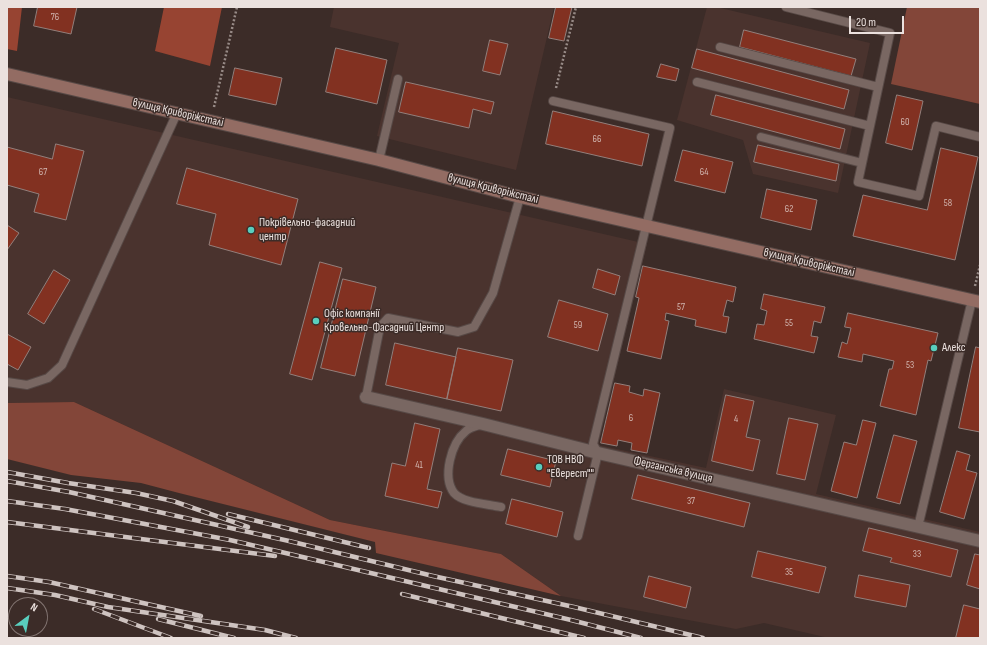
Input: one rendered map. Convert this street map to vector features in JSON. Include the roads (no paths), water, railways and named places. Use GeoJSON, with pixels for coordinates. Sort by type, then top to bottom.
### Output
{"type":"FeatureCollection","features":[{"type":"Feature","properties":{"kind":"main road","name":"вулиця Криворіжсталі"},"geometry":{"type":"LineString","coordinates":[[7,74],[379,160],[520,197],[976,301]]}},
{"type":"Feature","properties":{"kind":"street","name":"Ферганська вулиця"},"geometry":{"type":"LineString","coordinates":[[366,397],[483,424],[598,453],[980,541]]}},
{"type":"Feature","properties":{"kind":"lane"},"geometry":{"type":"LineString","coordinates":[[786,7],[890,33],[858,182],[919,196],[936,126],[980,137]]}},
{"type":"Feature","properties":{"kind":"lane"},"geometry":{"type":"LineString","coordinates":[[720,47],[878,87]]}},
{"type":"Feature","properties":{"kind":"lane"},"geometry":{"type":"LineString","coordinates":[[379,160],[398,79]]}},
{"type":"Feature","properties":{"kind":"lane"},"geometry":{"type":"LineString","coordinates":[[697,82],[870,126]]}},
{"type":"Feature","properties":{"kind":"lane"},"geometry":{"type":"LineString","coordinates":[[553,101],[670,128],[593,444],[598,453],[578,536]]}},
{"type":"Feature","properties":{"kind":"lane"},"geometry":{"type":"LineString","coordinates":[[7,382],[27,385],[48,378],[62,366],[177,113]]}},
{"type":"Feature","properties":{"kind":"lane"},"geometry":{"type":"LineString","coordinates":[[761,137],[862,163]]}},
{"type":"Feature","properties":{"kind":"lane"},"geometry":{"type":"LineString","coordinates":[[366,397],[380,328],[388,318],[458,332],[474,327],[493,293],[520,197]]}},
{"type":"Feature","properties":{"kind":"lane"},"geometry":{"type":"LineString","coordinates":[[918,527],[976,301]]}},
{"type":"Feature","properties":{"kind":"lane"},"geometry":{"type":"LineString","coordinates":[[483,424],[466,430],[460,437],[453,448],[448,473],[451,486],[455,493],[463,500],[501,507]]}},
{"type":"Feature","properties":{"kind":"railway"},"geometry":{"type":"LineString","coordinates":[[7,472],[136,493],[173,501],[248,527]]}},
{"type":"Feature","properties":{"kind":"railway"},"geometry":{"type":"LineString","coordinates":[[7,481],[69,492],[289,541],[433,576],[574,607],[703,638]]}},
{"type":"Feature","properties":{"kind":"railway"},"geometry":{"type":"LineString","coordinates":[[7,501],[65,509],[230,540],[571,620],[641,638]]}},
{"type":"Feature","properties":{"kind":"railway"},"geometry":{"type":"LineString","coordinates":[[228,514],[369,548]]}},
{"type":"Feature","properties":{"kind":"railway"},"geometry":{"type":"LineString","coordinates":[[7,522],[275,556]]}},
{"type":"Feature","properties":{"kind":"railway"},"geometry":{"type":"LineString","coordinates":[[7,576],[49,582],[201,616]]}},
{"type":"Feature","properties":{"kind":"railway"},"geometry":{"type":"LineString","coordinates":[[7,588],[55,595],[108,607],[265,630],[296,638]]}},
{"type":"Feature","properties":{"kind":"railway"},"geometry":{"type":"LineString","coordinates":[[402,594],[584,638]]}},
{"type":"Feature","properties":{"kind":"railway"},"geometry":{"type":"LineString","coordinates":[[94,609],[171,638]]}},
{"type":"Feature","properties":{"kind":"railway"},"geometry":{"type":"LineString","coordinates":[[158,619],[234,638]]}},
{"type":"Feature","properties":{"kind":"place","name":"Покрівельно-фасадний центр"},"geometry":{"type":"Point","coordinates":[251,230]}},
{"type":"Feature","properties":{"kind":"place","name":"Офіс компанії Кровельно-Фасадний Центр"},"geometry":{"type":"Point","coordinates":[316,321]}},
{"type":"Feature","properties":{"kind":"place","name":"Алекс"},"geometry":{"type":"Point","coordinates":[934,348]}},
{"type":"Feature","properties":{"kind":"place","name":"ТОВ НВФ \"Еверест\"\""},"geometry":{"type":"Point","coordinates":[539,467]}}]}
